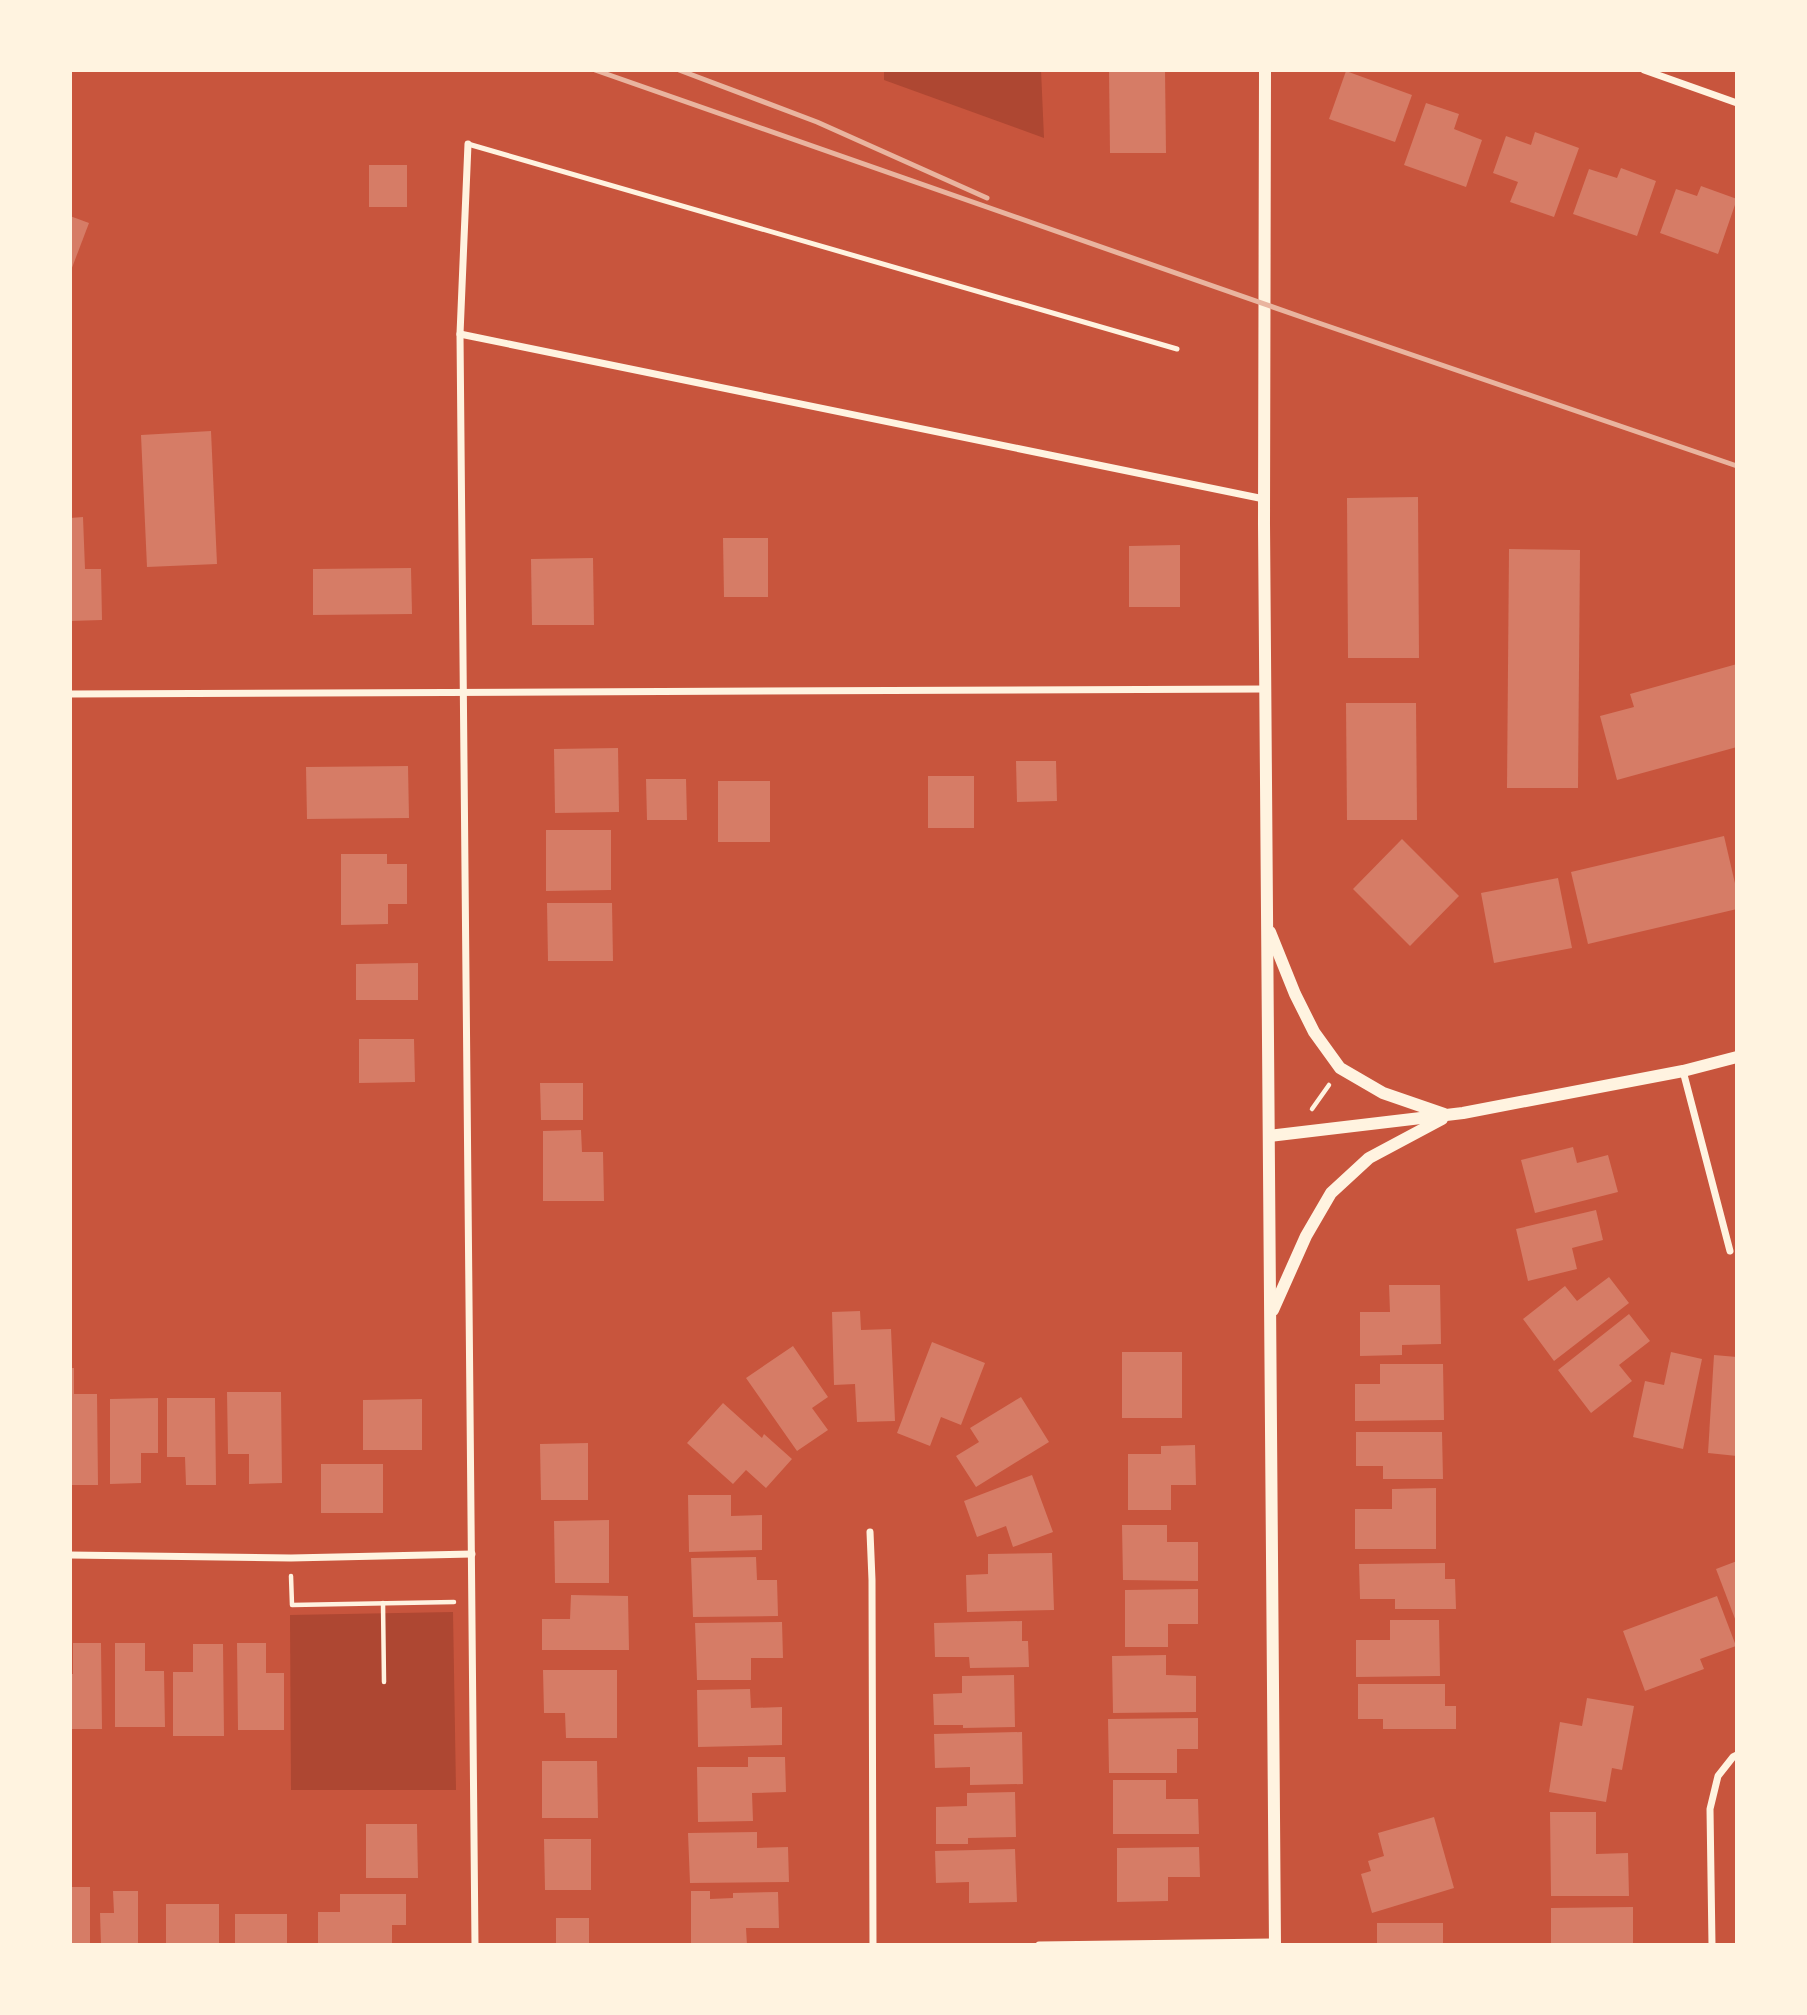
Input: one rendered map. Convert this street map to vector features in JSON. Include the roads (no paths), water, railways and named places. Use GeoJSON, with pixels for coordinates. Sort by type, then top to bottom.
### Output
{"type":"FeatureCollection","features":[{"type":"Feature","properties":{"kind":"street"},"geometry":{"type":"LineString","coordinates":[[1039,1945],[1275,1943],[1266,923],[1265,70]]}},
{"type":"Feature","properties":{"kind":"street"},"geometry":{"type":"LineString","coordinates":[[1644,70],[1737,103]]}},
{"type":"Feature","properties":{"kind":"street"},"geometry":{"type":"LineString","coordinates":[[468,144],[460,334],[475,1945]]}},
{"type":"Feature","properties":{"kind":"street"},"geometry":{"type":"LineString","coordinates":[[460,334],[1264,499]]}},
{"type":"Feature","properties":{"kind":"street"},"geometry":{"type":"LineString","coordinates":[[70,694],[1266,689]]}},
{"type":"Feature","properties":{"kind":"street"},"geometry":{"type":"LineString","coordinates":[[1266,923],[1295,995],[1314,1032],[1340,1068],[1383,1093],[1448,1115]]}},
{"type":"Feature","properties":{"kind":"street"},"geometry":{"type":"LineString","coordinates":[[1269,1136],[1448,1115],[1683,1071],[1737,1057]]}},
{"type":"Feature","properties":{"kind":"street"},"geometry":{"type":"LineString","coordinates":[[1683,1071],[1730,1251]]}},
{"type":"Feature","properties":{"kind":"street"},"geometry":{"type":"LineString","coordinates":[[1270,1316],[1306,1236],[1331,1194],[1369,1158],[1448,1115]]}},
{"type":"Feature","properties":{"kind":"street"},"geometry":{"type":"LineString","coordinates":[[870,1532],[873,1945]]}},
{"type":"Feature","properties":{"kind":"street"},"geometry":{"type":"LineString","coordinates":[[70,1555],[291,1558],[472,1554]]}},
{"type":"Feature","properties":{"kind":"street"},"geometry":{"type":"LineString","coordinates":[[1712,1945],[1710,1809],[1718,1776],[1737,1755]]}},
{"type":"Feature","properties":{"kind":"lane"},"geometry":{"type":"LineString","coordinates":[[468,144],[1177,349]]}},
{"type":"Feature","properties":{"kind":"railway"},"geometry":{"type":"LineString","coordinates":[[595,70],[1737,466]]}},
{"type":"Feature","properties":{"kind":"railway"},"geometry":{"type":"LineString","coordinates":[[679,70],[817,122],[987,198]]}}]}
